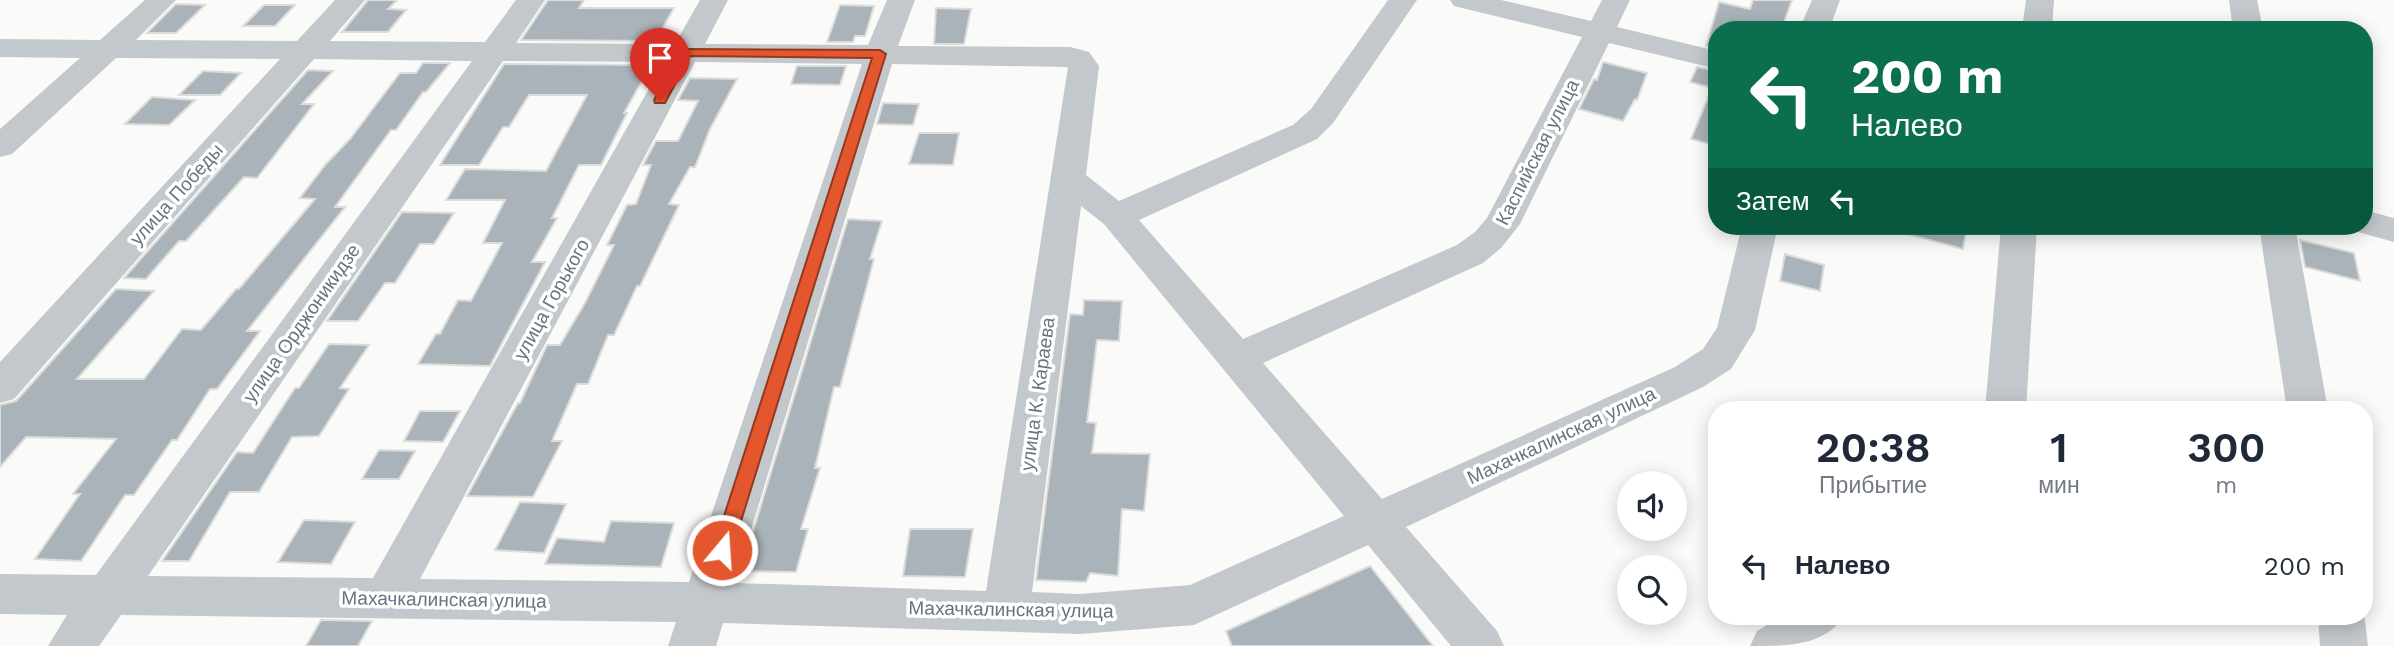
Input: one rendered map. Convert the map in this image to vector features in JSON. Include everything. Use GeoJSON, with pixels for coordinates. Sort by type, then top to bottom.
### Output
{"type":"FeatureCollection","features":[{"type":"Feature","properties":{"kind":"street"},"geometry":{"type":"LineString","coordinates":[[0,147],[162,0]]}},
{"type":"Feature","properties":{"kind":"street","name":"улица Победы"},"geometry":{"type":"LineString","coordinates":[[0,388],[351,0]]}},
{"type":"Feature","properties":{"kind":"street","name":"улица Орджоникидзе"},"geometry":{"type":"LineString","coordinates":[[72,646],[531,0]]}},
{"type":"Feature","properties":{"kind":"street","name":"улица Горького"},"geometry":{"type":"LineString","coordinates":[[386,598],[714,0]]}},
{"type":"Feature","properties":{"kind":"street"},"geometry":{"type":"LineString","coordinates":[[692,646],[880,54],[901,0]]}},
{"type":"Feature","properties":{"kind":"street"},"geometry":{"type":"LineString","coordinates":[[1116,216],[1305,132],[1322,116],[1403,0]]}},
{"type":"Feature","properties":{"kind":"street"},"geometry":{"type":"LineString","coordinates":[[1464,0],[1708,58]]}},
{"type":"Feature","properties":{"kind":"street","name":"Каспийская улица"},"geometry":{"type":"LineString","coordinates":[[1235,359],[1470,254],[1488,240],[1502,224],[1616,0]]}},
{"type":"Feature","properties":{"kind":"street"},"geometry":{"type":"LineString","coordinates":[[1818,21],[1826,0]]}},
{"type":"Feature","properties":{"kind":"street"},"geometry":{"type":"LineString","coordinates":[[2038,21],[2040,0]]}},
{"type":"Feature","properties":{"kind":"street"},"geometry":{"type":"LineString","coordinates":[[2243,0],[2246,21]]}},
{"type":"Feature","properties":{"kind":"street","name":"улица К. Караева"},"geometry":{"type":"LineString","coordinates":[[0,48],[880,54],[1070,56],[1078,59],[1084,66],[1006,610]]}},
{"type":"Feature","properties":{"kind":"street"},"geometry":{"type":"LineString","coordinates":[[1068,178],[1116,216],[1480,646]]}},
{"type":"Feature","properties":{"kind":"street"},"geometry":{"type":"LineString","coordinates":[[2373,224],[2394,230]]}},
{"type":"Feature","properties":{"kind":"street","name":"Махачкалинская улица"},"geometry":{"type":"LineString","coordinates":[[0,594],[706,602],[1080,614],[1194,605],[1689,377],[1717,359],[1736,330],[1758,235]]}},
{"type":"Feature","properties":{"kind":"street"},"geometry":{"type":"LineString","coordinates":[[2006,401],[2019,235]]}},
{"type":"Feature","properties":{"kind":"street"},"geometry":{"type":"LineString","coordinates":[[2279,235],[2306,401]]}},
{"type":"Feature","properties":{"kind":"street"},"geometry":{"type":"LineString","coordinates":[[1774,646],[1806,625]]}},
{"type":"Feature","properties":{"kind":"street"},"geometry":{"type":"LineString","coordinates":[[2343,625],[2344,646]]}},
{"type":"Feature","properties":{"kind":"building"},"geometry":{"type":"Polygon","coordinates":[[[368,0],[397,0],[388,9],[406,10],[388,32],[342,32],[368,0]]]}},
{"type":"Feature","properties":{"kind":"building"},"geometry":{"type":"Polygon","coordinates":[[[548,0],[584,0],[579,8],[674,8],[655,41],[521,40],[548,0]]]}},
{"type":"Feature","properties":{"kind":"building"},"geometry":{"type":"Polygon","coordinates":[[[1753,0],[1792,0],[1784,21],[1713,21],[1719,2],[1750,9],[1753,0]]]}},
{"type":"Feature","properties":{"kind":"building"},"geometry":{"type":"Polygon","coordinates":[[[176,4],[205,5],[176,33],[147,33],[176,4]]]}},
{"type":"Feature","properties":{"kind":"building"},"geometry":{"type":"Polygon","coordinates":[[[264,5],[295,5],[275,26],[243,26],[264,5]]]}},
{"type":"Feature","properties":{"kind":"building"},"geometry":{"type":"Polygon","coordinates":[[[840,5],[874,6],[865,36],[855,36],[853,42],[827,42],[840,5]]]}},
{"type":"Feature","properties":{"kind":"building"},"geometry":{"type":"Polygon","coordinates":[[[936,8],[971,9],[964,44],[934,44],[936,8]]]}},
{"type":"Feature","properties":{"kind":"building"},"geometry":{"type":"Polygon","coordinates":[[[1603,62],[1647,73],[1637,100],[1635,99],[1623,121],[1579,109],[1594,79],[1597,80],[1603,62]]]}},
{"type":"Feature","properties":{"kind":"building"},"geometry":{"type":"Polygon","coordinates":[[[423,63],[450,63],[426,92],[423,92],[396,130],[391,130],[335,207],[345,207],[247,331],[260,331],[217,389],[210,389],[177,440],[172,440],[134,495],[125,495],[81,561],[35,559],[80,494],[73,494],[116,439],[26,437],[0,467],[0,405],[16,401],[116,289],[154,291],[77,379],[144,379],[182,329],[201,330],[236,289],[239,289],[315,199],[300,198],[326,164],[350,139],[400,73],[416,73],[423,63]]]}},
{"type":"Feature","properties":{"kind":"building"},"geometry":{"type":"Polygon","coordinates":[[[504,64],[651,65],[624,113],[627,113],[601,165],[579,165],[552,218],[557,218],[532,262],[545,262],[490,366],[418,364],[436,334],[440,334],[458,300],[471,301],[502,243],[483,243],[505,200],[446,200],[465,169],[546,171],[587,95],[529,95],[509,127],[503,127],[479,165],[440,165],[504,64]]]}},
{"type":"Feature","properties":{"kind":"building"},"geometry":{"type":"Polygon","coordinates":[[[797,66],[846,66],[840,85],[791,84],[797,66]]]}},
{"type":"Feature","properties":{"kind":"building"},"geometry":{"type":"Polygon","coordinates":[[[1697,67],[1708,69],[1708,87],[1690,82],[1697,67]]]}},
{"type":"Feature","properties":{"kind":"building"},"geometry":{"type":"Polygon","coordinates":[[[308,70],[333,71],[302,104],[314,104],[257,178],[244,177],[186,241],[179,241],[146,279],[124,278],[308,70]]]}},
{"type":"Feature","properties":{"kind":"building"},"geometry":{"type":"Polygon","coordinates":[[[203,71],[241,73],[220,95],[179,95],[203,71]]]}},
{"type":"Feature","properties":{"kind":"building"},"geometry":{"type":"Polygon","coordinates":[[[690,78],[737,79],[710,129],[695,167],[690,167],[669,204],[679,205],[640,286],[637,286],[614,335],[608,335],[588,384],[577,384],[552,441],[562,441],[533,497],[467,496],[520,403],[547,345],[560,345],[585,303],[614,245],[607,245],[627,205],[636,204],[651,165],[643,165],[656,141],[678,141],[698,101],[678,100],[690,78]]]}},
{"type":"Feature","properties":{"kind":"building"},"geometry":{"type":"Polygon","coordinates":[[[152,97],[195,100],[169,125],[125,124],[152,97]]]}},
{"type":"Feature","properties":{"kind":"building"},"geometry":{"type":"Polygon","coordinates":[[[1708,98],[1708,144],[1691,139],[1708,98]]]}},
{"type":"Feature","properties":{"kind":"building"},"geometry":{"type":"Polygon","coordinates":[[[883,103],[919,104],[913,125],[877,124],[883,103]]]}},
{"type":"Feature","properties":{"kind":"building"},"geometry":{"type":"Polygon","coordinates":[[[919,133],[959,133],[953,165],[909,164],[919,133]]]}},
{"type":"Feature","properties":{"kind":"building"},"geometry":{"type":"Polygon","coordinates":[[[402,212],[454,213],[434,244],[420,244],[395,283],[385,283],[358,321],[327,321],[402,212]]]}},
{"type":"Feature","properties":{"kind":"building"},"geometry":{"type":"Polygon","coordinates":[[[848,219],[882,221],[870,259],[874,259],[840,387],[834,387],[815,468],[820,468],[801,529],[808,529],[796,572],[741,571],[848,219]]]}},
{"type":"Feature","properties":{"kind":"building"},"geometry":{"type":"Polygon","coordinates":[[[1911,235],[1965,235],[1963,249],[1911,235]]]}},
{"type":"Feature","properties":{"kind":"building"},"geometry":{"type":"Polygon","coordinates":[[[2300,240],[2354,253],[2360,281],[2305,267],[2300,240]]]}},
{"type":"Feature","properties":{"kind":"building"},"geometry":{"type":"Polygon","coordinates":[[[1785,254],[1824,265],[1820,291],[1780,281],[1785,254]]]}},
{"type":"Feature","properties":{"kind":"building"},"geometry":{"type":"Polygon","coordinates":[[[1084,300],[1122,301],[1119,341],[1097,340],[1087,422],[1096,423],[1092,453],[1150,454],[1144,511],[1122,509],[1118,576],[1090,573],[1086,582],[1036,580],[1070,314],[1083,315],[1084,300]]]}},
{"type":"Feature","properties":{"kind":"building"},"geometry":{"type":"Polygon","coordinates":[[[329,344],[369,345],[340,388],[349,389],[319,436],[292,437],[259,492],[230,492],[189,561],[162,561],[237,452],[253,453],[295,388],[299,388],[329,344]]]}},
{"type":"Feature","properties":{"kind":"building"},"geometry":{"type":"Polygon","coordinates":[[[420,411],[460,411],[443,442],[404,441],[420,411]]]}},
{"type":"Feature","properties":{"kind":"building"},"geometry":{"type":"Polygon","coordinates":[[[379,450],[415,451],[399,479],[362,479],[379,450]]]}},
{"type":"Feature","properties":{"kind":"building"},"geometry":{"type":"Polygon","coordinates":[[[520,502],[566,504],[544,553],[495,550],[520,502]]]}},
{"type":"Feature","properties":{"kind":"building"},"geometry":{"type":"Polygon","coordinates":[[[304,520],[355,522],[331,564],[278,562],[304,520]]]}},
{"type":"Feature","properties":{"kind":"building"},"geometry":{"type":"Polygon","coordinates":[[[611,521],[674,523],[661,567],[545,564],[557,538],[604,542],[611,521]]]}},
{"type":"Feature","properties":{"kind":"building"},"geometry":{"type":"Polygon","coordinates":[[[910,529],[973,529],[965,577],[903,576],[910,529]]]}},
{"type":"Feature","properties":{"kind":"building"},"geometry":{"type":"Polygon","coordinates":[[[1370,566],[1433,646],[1232,646],[1226,631],[1370,566]]]}},
{"type":"Feature","properties":{"kind":"building"},"geometry":{"type":"Polygon","coordinates":[[[321,620],[372,621],[358,646],[306,646],[321,620]]]}},
{"type":"Feature","properties":{"kind":"route"},"geometry":{"type":"LineString","coordinates":[[660,100],[686,53],[880,54],[722,550]]}}]}
